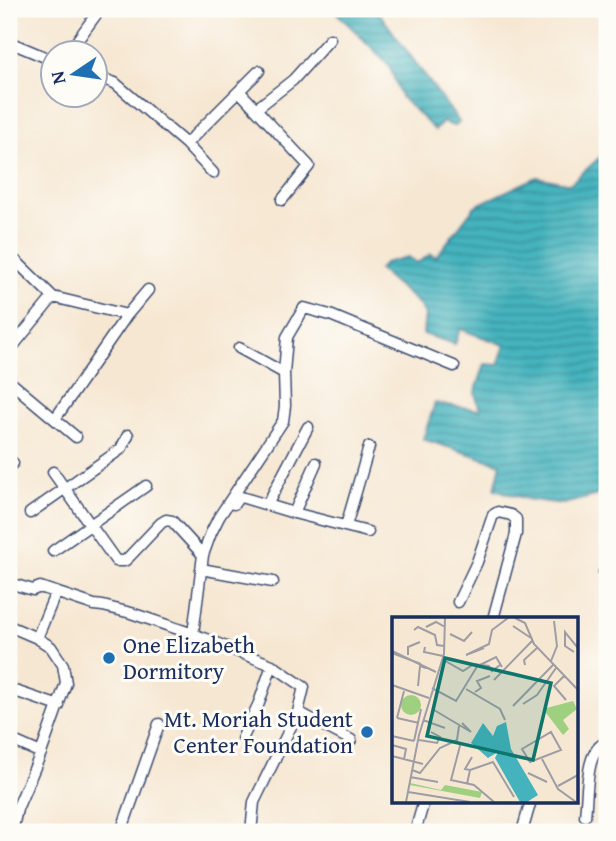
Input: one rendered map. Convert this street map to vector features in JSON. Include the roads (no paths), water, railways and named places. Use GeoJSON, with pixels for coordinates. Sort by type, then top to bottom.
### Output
{"type":"FeatureCollection","features":[{"type":"Feature","properties":{"kind":"street"},"geometry":{"type":"LineString","coordinates":[[79,38],[100,9]]}},
{"type":"Feature","properties":{"kind":"street"},"geometry":{"type":"LineString","coordinates":[[256,109],[293,80],[330,39]]}},
{"type":"Feature","properties":{"kind":"street"},"geometry":{"type":"LineString","coordinates":[[9,42],[38,54]]}},
{"type":"Feature","properties":{"kind":"street"},"geometry":{"type":"LineString","coordinates":[[186,144],[259,71]]}},
{"type":"Feature","properties":{"kind":"street"},"geometry":{"type":"LineString","coordinates":[[108,81],[115,83],[186,144],[213,173]]}},
{"type":"Feature","properties":{"kind":"street"},"geometry":{"type":"LineString","coordinates":[[240,92],[309,166],[282,200]]}},
{"type":"Feature","properties":{"kind":"street"},"geometry":{"type":"LineString","coordinates":[[17,262],[53,297],[127,315]]}},
{"type":"Feature","properties":{"kind":"street"},"geometry":{"type":"LineString","coordinates":[[55,419],[127,315],[148,290]]}},
{"type":"Feature","properties":{"kind":"street"},"geometry":{"type":"LineString","coordinates":[[9,351],[53,297]]}},
{"type":"Feature","properties":{"kind":"street"},"geometry":{"type":"LineString","coordinates":[[193,634],[203,555],[214,525],[283,421],[288,337],[304,308],[330,315],[454,366]]}},
{"type":"Feature","properties":{"kind":"street"},"geometry":{"type":"LineString","coordinates":[[239,348],[284,373]]}},
{"type":"Feature","properties":{"kind":"street"},"geometry":{"type":"LineString","coordinates":[[9,381],[76,437]]}},
{"type":"Feature","properties":{"kind":"street"},"geometry":{"type":"LineString","coordinates":[[267,505],[307,427]]}},
{"type":"Feature","properties":{"kind":"street"},"geometry":{"type":"LineString","coordinates":[[30,513],[121,449],[128,435]]}},
{"type":"Feature","properties":{"kind":"street"},"geometry":{"type":"LineString","coordinates":[[346,526],[369,447]]}},
{"type":"Feature","properties":{"kind":"street"},"geometry":{"type":"LineString","coordinates":[[9,460],[13,463],[9,467]]}},
{"type":"Feature","properties":{"kind":"street"},"geometry":{"type":"LineString","coordinates":[[294,513],[316,463]]}},
{"type":"Feature","properties":{"kind":"street"},"geometry":{"type":"LineString","coordinates":[[53,472],[116,561],[128,559],[160,523],[166,520],[172,521],[203,555]]}},
{"type":"Feature","properties":{"kind":"street"},"geometry":{"type":"LineString","coordinates":[[53,551],[146,486]]}},
{"type":"Feature","properties":{"kind":"street"},"geometry":{"type":"LineString","coordinates":[[214,525],[222,521],[240,497],[368,532]]}},
{"type":"Feature","properties":{"kind":"street"},"geometry":{"type":"LineString","coordinates":[[458,602],[477,562],[493,515],[498,512],[511,515],[516,519],[516,534],[493,617]]}},
{"type":"Feature","properties":{"kind":"street"},"geometry":{"type":"LineString","coordinates":[[201,569],[273,582]]}},
{"type":"Feature","properties":{"kind":"street"},"geometry":{"type":"LineString","coordinates":[[9,583],[33,590],[40,587],[94,606],[131,613],[193,634],[272,664],[304,687],[298,712],[254,802],[251,832]]}},
{"type":"Feature","properties":{"kind":"street"},"geometry":{"type":"LineString","coordinates":[[37,638],[56,592]]}},
{"type":"Feature","properties":{"kind":"street"},"geometry":{"type":"LineString","coordinates":[[9,626],[51,647],[62,665],[66,682],[41,753],[17,809],[12,832]]}},
{"type":"Feature","properties":{"kind":"street"},"geometry":{"type":"LineString","coordinates":[[243,737],[246,722],[259,704],[272,664]]}},
{"type":"Feature","properties":{"kind":"street"},"geometry":{"type":"LineString","coordinates":[[9,689],[59,706]]}},
{"type":"Feature","properties":{"kind":"street"},"geometry":{"type":"LineString","coordinates":[[298,712],[351,740]]}},
{"type":"Feature","properties":{"kind":"street"},"geometry":{"type":"LineString","coordinates":[[121,832],[159,724]]}},
{"type":"Feature","properties":{"kind":"street"},"geometry":{"type":"LineString","coordinates":[[9,739],[41,753]]}},
{"type":"Feature","properties":{"kind":"street"},"geometry":{"type":"LineString","coordinates":[[585,816],[589,766],[602,743],[607,742]]}},
{"type":"Feature","properties":{"kind":"street"},"geometry":{"type":"LineString","coordinates":[[415,832],[424,802]]}},
{"type":"Feature","properties":{"kind":"street"},"geometry":{"type":"LineString","coordinates":[[522,832],[529,802]]}},
{"type":"Feature","properties":{"kind":"water"},"geometry":{"type":"Polygon","coordinates":[[[333,9],[376,9],[459,122],[454,126],[443,122],[435,130],[401,97],[389,65],[333,9]]]}},
{"type":"Feature","properties":{"kind":"water"},"geometry":{"type":"Polygon","coordinates":[[[607,151],[607,486],[598,495],[563,504],[527,499],[495,489],[501,464],[423,439],[435,403],[480,410],[475,393],[485,364],[498,365],[505,345],[460,329],[455,344],[423,334],[425,314],[418,303],[379,270],[385,263],[408,257],[417,263],[431,254],[436,257],[475,206],[537,177],[570,184],[607,151]]]}},
{"type":"Feature","properties":{"kind":"place","name":"One Elizabeth Dormitory"},"geometry":{"type":"Point","coordinates":[109,658]}},
{"type":"Feature","properties":{"kind":"place","name":"Mt. Moriah Student Center Foundation"},"geometry":{"type":"Point","coordinates":[367,732]}}]}
